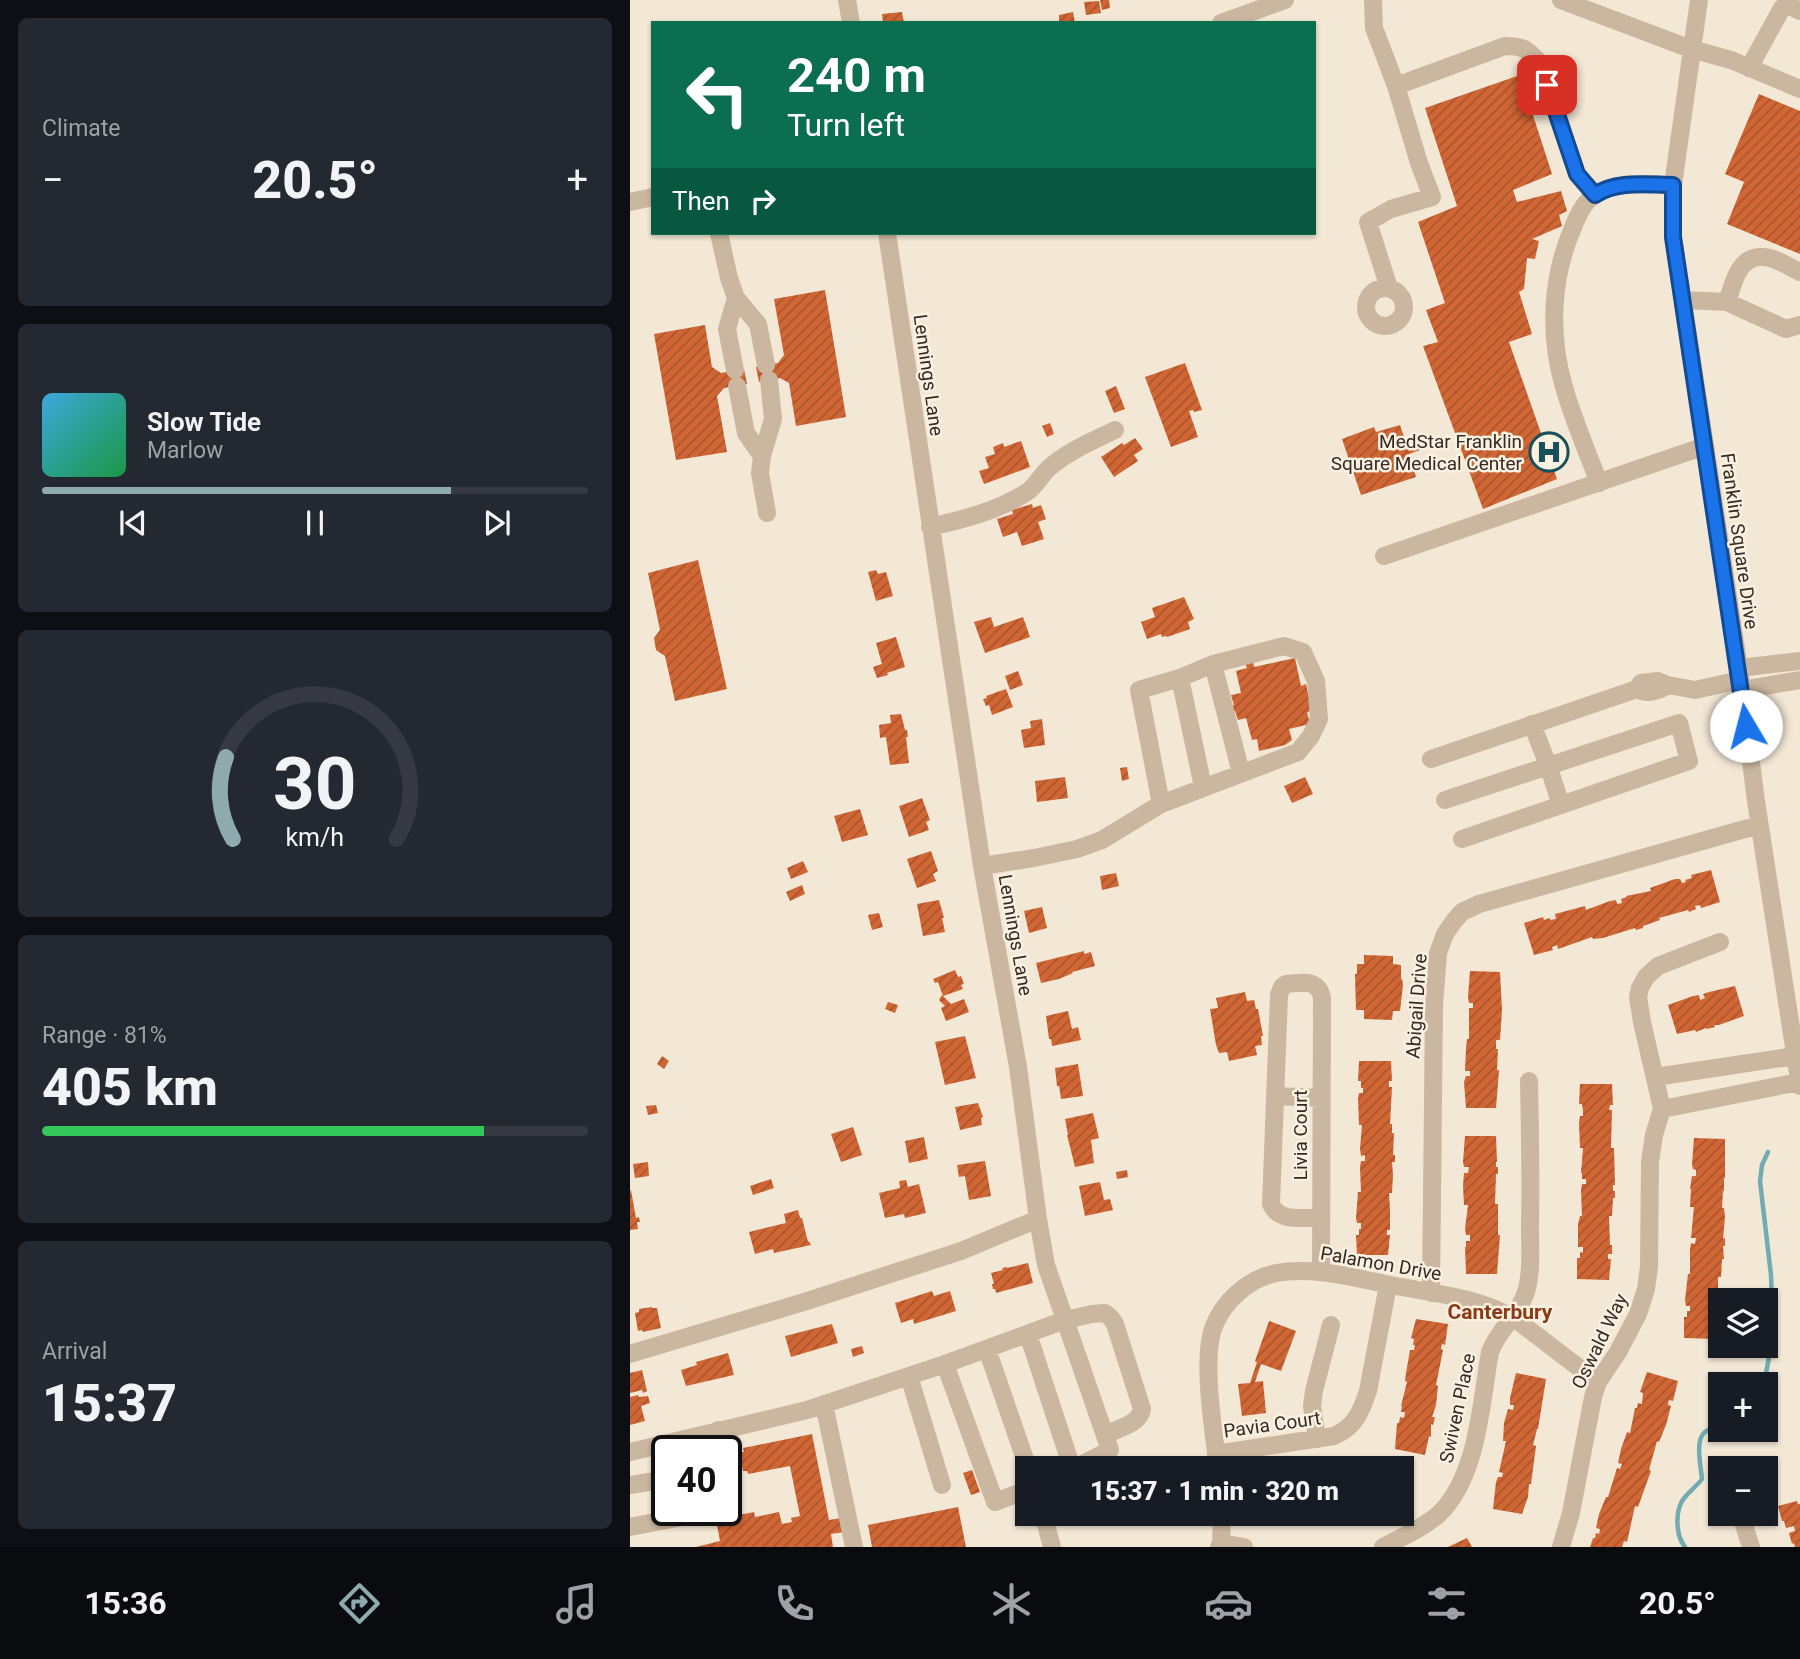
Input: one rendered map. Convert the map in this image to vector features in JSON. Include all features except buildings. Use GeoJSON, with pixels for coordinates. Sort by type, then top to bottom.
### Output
{"type":"FeatureCollection","features":[{"type":"Feature","properties":{"kind":"street"},"geometry":{"type":"LineString","coordinates":[[847,0],[851,21]]}},
{"type":"Feature","properties":{"kind":"street"},"geometry":{"type":"LineString","coordinates":[[1227,21],[1284,0]]}},
{"type":"Feature","properties":{"kind":"street"},"geometry":{"type":"LineString","coordinates":[[1373,0],[1374,28],[1432,197],[1391,209],[1368,222],[1389,288]]}},
{"type":"Feature","properties":{"kind":"street"},"geometry":{"type":"LineString","coordinates":[[1562,0],[1691,49],[1731,60],[1800,89]]}},
{"type":"Feature","properties":{"kind":"street","name":"Franklin Square Drive"},"geometry":{"type":"LineString","coordinates":[[1699,0],[1673,185],[1673,237],[1740,679],[1759,825],[1800,1084]]}},
{"type":"Feature","properties":{"kind":"street"},"geometry":{"type":"LineString","coordinates":[[1749,68],[1782,8],[1790,6],[1800,11]]}},
{"type":"Feature","properties":{"kind":"street"},"geometry":{"type":"LineString","coordinates":[[1396,86],[1505,46],[1521,46],[1539,63],[1577,174],[1595,195]]}},
{"type":"Feature","properties":{"kind":"street"},"geometry":{"type":"LineString","coordinates":[[1599,483],[1564,387],[1556,349],[1554,310],[1557,274],[1564,247],[1579,213],[1595,195],[1623,185],[1673,185]]}},
{"type":"Feature","properties":{"kind":"street"},"geometry":{"type":"LineString","coordinates":[[630,202],[651,197]]}},
{"type":"Feature","properties":{"kind":"street"},"geometry":{"type":"LineString","coordinates":[[719,235],[736,298],[758,324],[767,373],[774,419],[762,456],[760,473],[767,513]]}},
{"type":"Feature","properties":{"kind":"street","name":"Lennings Lane"},"geometry":{"type":"LineString","coordinates":[[887,235],[982,866],[1018,1067],[1046,1265],[1105,1434]]}},
{"type":"Feature","properties":{"kind":"street"},"geometry":{"type":"LineString","coordinates":[[1727,302],[1737,273],[1744,263],[1754,258],[1765,257],[1800,272]]}},
{"type":"Feature","properties":{"kind":"street"},"geometry":{"type":"LineString","coordinates":[[736,298],[727,329],[746,433],[762,456]]}},
{"type":"Feature","properties":{"kind":"street"},"geometry":{"type":"LineString","coordinates":[[1684,300],[1727,302],[1786,329],[1800,325]]}},
{"type":"Feature","properties":{"kind":"street"},"geometry":{"type":"LineString","coordinates":[[930,527],[998,508],[1030,490],[1049,468],[1077,449],[1115,430]]}},
{"type":"Feature","properties":{"kind":"street"},"geometry":{"type":"LineString","coordinates":[[1384,556],[1705,446]]}},
{"type":"Feature","properties":{"kind":"street"},"geometry":{"type":"LineString","coordinates":[[982,866],[1077,849],[1102,840],[1161,804],[1298,752],[1311,736],[1319,719],[1316,681],[1303,652],[1284,646],[1213,664],[1180,678],[1139,690],[1161,804]]}},
{"type":"Feature","properties":{"kind":"street"},"geometry":{"type":"LineString","coordinates":[[1431,759],[1637,689],[1641,683],[1658,681],[1695,690],[1800,661]]}},
{"type":"Feature","properties":{"kind":"street"},"geometry":{"type":"LineString","coordinates":[[1213,664],[1241,773]]}},
{"type":"Feature","properties":{"kind":"street"},"geometry":{"type":"LineString","coordinates":[[1180,678],[1203,788]]}},
{"type":"Feature","properties":{"kind":"street"},"geometry":{"type":"LineString","coordinates":[[1740,679],[1800,680]]}},
{"type":"Feature","properties":{"kind":"street"},"geometry":{"type":"LineString","coordinates":[[1445,800],[1679,723],[1689,761],[1462,839]]}},
{"type":"Feature","properties":{"kind":"street"},"geometry":{"type":"LineString","coordinates":[[1532,724],[1561,805]]}},
{"type":"Feature","properties":{"kind":"street","name":"Abigail Drive"},"geometry":{"type":"LineString","coordinates":[[1431,1293],[1434,1005],[1438,953],[1445,934],[1454,921],[1462,912],[1489,901],[1759,825]]}},
{"type":"Feature","properties":{"kind":"street","name":"Oswald Way"},"geometry":{"type":"LineString","coordinates":[[1561,1547],[1571,1513],[1593,1397],[1598,1382],[1638,1314],[1646,1289],[1649,1267],[1650,1162],[1662,1108],[1642,1022],[1638,997],[1640,988],[1646,977],[1658,966],[1720,942]]}},
{"type":"Feature","properties":{"kind":"street","name":"Livia Court"},"geometry":{"type":"LineString","coordinates":[[1275,1096],[1279,995],[1286,984],[1316,985],[1321,990],[1322,998],[1321,1272]]}},
{"type":"Feature","properties":{"kind":"street"},"geometry":{"type":"LineString","coordinates":[[1655,1077],[1795,1056]]}},
{"type":"Feature","properties":{"kind":"street","name":"Swiven Place"},"geometry":{"type":"LineString","coordinates":[[1383,1547],[1437,1516],[1458,1489],[1475,1442],[1490,1352],[1501,1331],[1513,1318],[1527,1289],[1531,1200],[1529,1081]]}},
{"type":"Feature","properties":{"kind":"street"},"geometry":{"type":"LineString","coordinates":[[1662,1108],[1800,1084]]}},
{"type":"Feature","properties":{"kind":"street"},"geometry":{"type":"LineString","coordinates":[[1321,1218],[1282,1217],[1275,1213],[1271,1204],[1275,1096],[1322,1098]]}},
{"type":"Feature","properties":{"kind":"street"},"geometry":{"type":"LineString","coordinates":[[630,1354],[948,1255],[1038,1219]]}},
{"type":"Feature","properties":{"kind":"street","name":"Palamon Drive"},"geometry":{"type":"LineString","coordinates":[[1216,1456],[1208,1347],[1213,1327],[1236,1294],[1263,1277],[1275,1273],[1321,1272],[1482,1305],[1513,1318],[1598,1382]]}},
{"type":"Feature","properties":{"kind":"street","name":"Pavia Court"},"geometry":{"type":"LineString","coordinates":[[1240,1456],[1334,1436],[1345,1432],[1354,1423],[1368,1391],[1388,1285]]}},
{"type":"Feature","properties":{"kind":"street"},"geometry":{"type":"LineString","coordinates":[[630,1452],[807,1410],[1065,1320],[1105,1313],[1115,1324],[1142,1409],[1136,1420],[1105,1434],[1110,1450],[1098,1456]]}},
{"type":"Feature","properties":{"kind":"street"},"geometry":{"type":"LineString","coordinates":[[1317,1439],[1312,1406],[1331,1325]]}},
{"type":"Feature","properties":{"kind":"street"},"geometry":{"type":"LineString","coordinates":[[1027,1334],[1070,1456]]}},
{"type":"Feature","properties":{"kind":"street"},"geometry":{"type":"LineString","coordinates":[[988,1349],[1024,1456]]}},
{"type":"Feature","properties":{"kind":"street"},"geometry":{"type":"LineString","coordinates":[[945,1364],[995,1502],[1015,1494]]}},
{"type":"Feature","properties":{"kind":"street"},"geometry":{"type":"LineString","coordinates":[[909,1376],[942,1485]]}},
{"type":"Feature","properties":{"kind":"street"},"geometry":{"type":"LineString","coordinates":[[824,1404],[854,1547]]}},
{"type":"Feature","properties":{"kind":"street"},"geometry":{"type":"LineString","coordinates":[[718,1430],[719,1435]]}},
{"type":"Feature","properties":{"kind":"street"},"geometry":{"type":"LineString","coordinates":[[630,1485],[651,1482]]}},
{"type":"Feature","properties":{"kind":"street"},"geometry":{"type":"LineString","coordinates":[[630,1527],[651,1523]]}},
{"type":"Feature","properties":{"kind":"street"},"geometry":{"type":"LineString","coordinates":[[1046,1526],[1052,1547]]}},
{"type":"Feature","properties":{"kind":"street"},"geometry":{"type":"LineString","coordinates":[[1221,1526],[1220,1545],[1244,1547]]}},
{"type":"Feature","properties":{"kind":"street"},"geometry":{"type":"LineString","coordinates":[[1745,1526],[1751,1547]]}},
{"type":"Feature","properties":{"kind":"waterway"},"geometry":{"type":"LineString","coordinates":[[1766,1372],[1773,1336],[1771,1275],[1760,1181],[1762,1165],[1768,1152]]}},
{"type":"Feature","properties":{"kind":"waterway"},"geometry":{"type":"LineString","coordinates":[[1685,1547],[1678,1531],[1680,1506],[1702,1479],[1700,1442],[1708,1430]]}},
{"type":"Feature","properties":{"kind":"place","name":"MedStar Franklin Square Medical Center"},"geometry":{"type":"Point","coordinates":[1549,452]}},
{"type":"Feature","properties":{"kind":"district","name":"Canterbury"},"geometry":{"type":"Point","coordinates":[1500,1312]}},
{"type":"Feature","properties":{"kind":"route"},"geometry":{"type":"LineString","coordinates":[[1547,85],[1577,174],[1595,195],[1623,185],[1673,185],[1673,237],[1746,726]]}}]}
